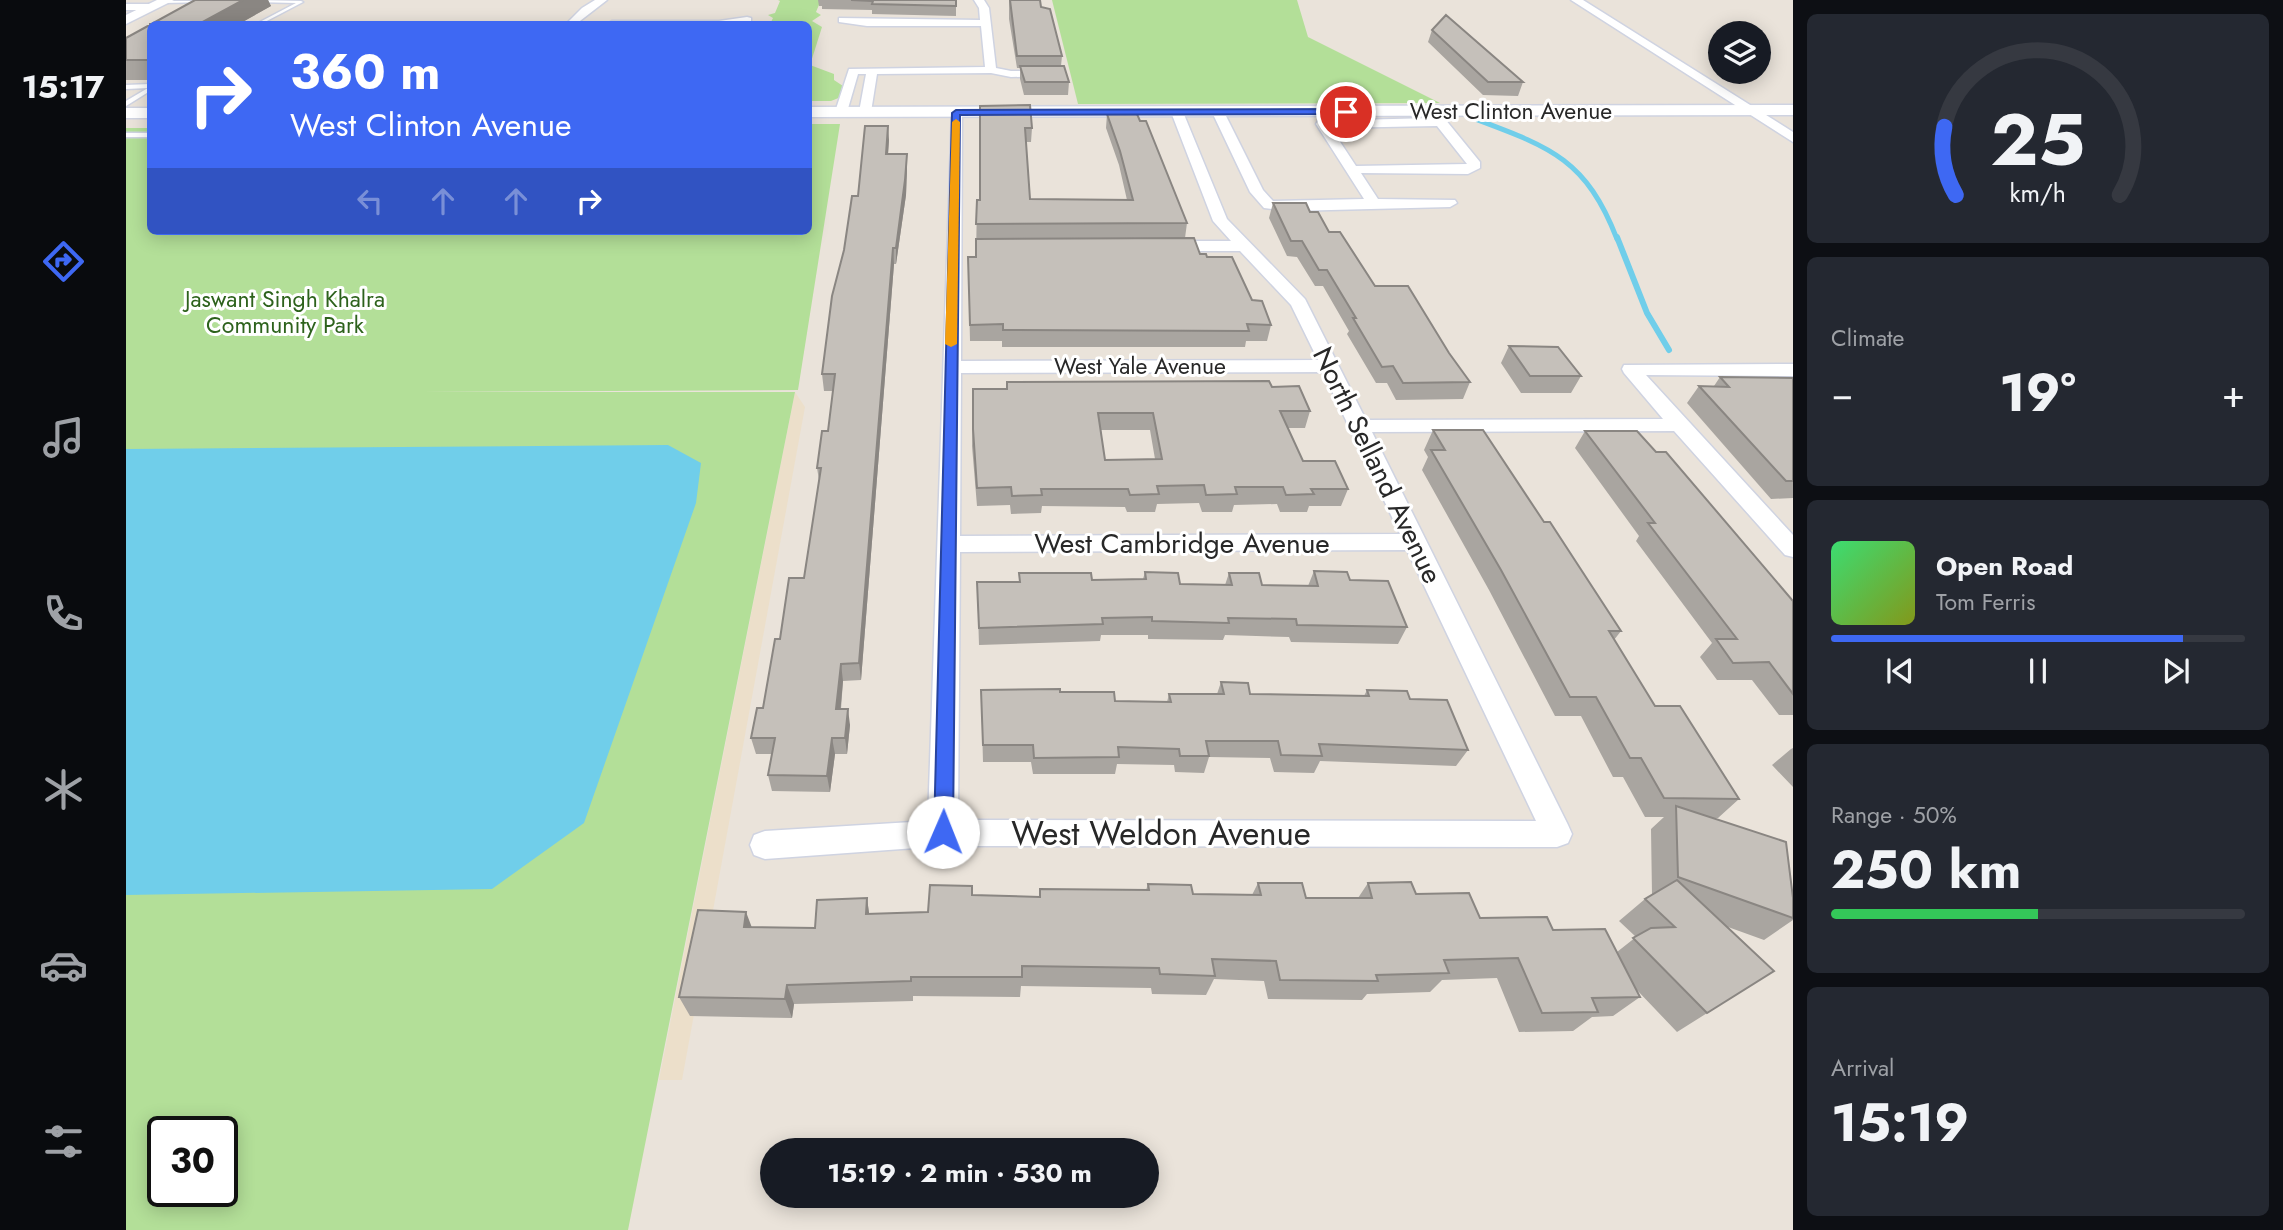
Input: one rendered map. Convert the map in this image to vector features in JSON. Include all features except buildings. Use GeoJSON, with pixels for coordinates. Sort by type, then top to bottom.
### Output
{"type":"FeatureCollection","features":[{"type":"Feature","properties":{"kind":"main road"},"geometry":{"type":"LineString","coordinates":[[126,20],[161,3]]}},
{"type":"Feature","properties":{"kind":"main road","name":"West Clinton Avenue"},"geometry":{"type":"LineString","coordinates":[[812,112],[1218,112],[1437,116],[1793,110]]}},
{"type":"Feature","properties":{"kind":"main road"},"geometry":{"type":"LineString","coordinates":[[126,113],[147,113]]}},
{"type":"Feature","properties":{"kind":"street"},"geometry":{"type":"LineString","coordinates":[[574,21],[585,10],[602,0]]}},
{"type":"Feature","properties":{"kind":"street"},"geometry":{"type":"LineString","coordinates":[[979,0],[984,8],[991,70]]}},
{"type":"Feature","properties":{"kind":"street"},"geometry":{"type":"LineString","coordinates":[[1576,0],[1793,138]]}},
{"type":"Feature","properties":{"kind":"street"},"geometry":{"type":"LineString","coordinates":[[126,7],[161,3]]}},
{"type":"Feature","properties":{"kind":"street"},"geometry":{"type":"LineString","coordinates":[[740,21],[747,20]]}},
{"type":"Feature","properties":{"kind":"street"},"geometry":{"type":"LineString","coordinates":[[842,20],[867,23],[985,23]]}},
{"type":"Feature","properties":{"kind":"street"},"geometry":{"type":"LineString","coordinates":[[866,112],[872,70]]}},
{"type":"Feature","properties":{"kind":"street"},"geometry":{"type":"LineString","coordinates":[[841,112],[853,71],[991,70],[1011,74],[1060,74]]}},
{"type":"Feature","properties":{"kind":"street"},"geometry":{"type":"LineString","coordinates":[[1218,112],[1257,192],[1269,205],[1291,207],[1450,203]]}},
{"type":"Feature","properties":{"kind":"street"},"geometry":{"type":"LineString","coordinates":[[943,832],[951,367],[960,247],[956,113]]}},
{"type":"Feature","properties":{"kind":"street","name":"North Selland Avenue"},"geometry":{"type":"LineString","coordinates":[[1177,113],[1220,221],[1299,303],[1557,834]]}},
{"type":"Feature","properties":{"kind":"street"},"geometry":{"type":"LineString","coordinates":[[1353,172],[1359,169],[1468,170],[1475,165],[1437,116],[1322,124],[1353,172],[1374,203]]}},
{"type":"Feature","properties":{"kind":"street"},"geometry":{"type":"LineString","coordinates":[[1147,246],[1245,246]]}},
{"type":"Feature","properties":{"kind":"street","name":"West Yale Avenue"},"geometry":{"type":"LineString","coordinates":[[951,367],[1329,366]]}},
{"type":"Feature","properties":{"kind":"street"},"geometry":{"type":"LineString","coordinates":[[1790,543],[1679,425],[1631,369],[1793,370]]}},
{"type":"Feature","properties":{"kind":"street"},"geometry":{"type":"LineString","coordinates":[[1358,426],[1679,425]]}},
{"type":"Feature","properties":{"kind":"street","name":"West Cambridge Avenue"},"geometry":{"type":"LineString","coordinates":[[948,544],[1415,542]]}},
{"type":"Feature","properties":{"kind":"street","name":"West Weldon Avenue"},"geometry":{"type":"LineString","coordinates":[[765,845],[943,832],[1557,834]]}},
{"type":"Feature","properties":{"kind":"lane"},"geometry":{"type":"LineString","coordinates":[[243,1],[301,2],[264,21]]}},
{"type":"Feature","properties":{"kind":"lane"},"geometry":{"type":"LineString","coordinates":[[161,3],[218,2],[208,8]]}},
{"type":"Feature","properties":{"kind":"lane"},"geometry":{"type":"LineString","coordinates":[[126,87],[147,88]]}},
{"type":"Feature","properties":{"kind":"lane"},"geometry":{"type":"LineString","coordinates":[[126,104],[147,90]]}},
{"type":"Feature","properties":{"kind":"lane"},"geometry":{"type":"LineString","coordinates":[[126,135],[147,135]]}},
{"type":"Feature","properties":{"kind":"shaded area"},"geometry":{"type":"Polygon","coordinates":[[[795,392],[805,407],[682,1080],[659,1080],[795,392]]]}},
{"type":"Feature","properties":{"kind":"green space"},"geometry":{"type":"Polygon","coordinates":[[[778,0],[821,0],[816,12],[821,15],[812,21],[772,21],[773,18],[768,15],[775,13],[780,1],[778,0]]]}},
{"type":"Feature","properties":{"kind":"green space"},"geometry":{"type":"Polygon","coordinates":[[[1052,0],[1297,0],[1308,37],[1440,103],[1078,104],[1052,0]]]}},
{"type":"Feature","properties":{"kind":"green space"},"geometry":{"type":"Polygon","coordinates":[[[812,21],[822,27],[812,59],[812,21]]]}},
{"type":"Feature","properties":{"kind":"green space"},"geometry":{"type":"Polygon","coordinates":[[[812,66],[834,74],[834,80],[843,86],[841,97],[831,101],[812,101],[812,66]]]}},
{"type":"Feature","properties":{"kind":"green space","name":"Jaswant Singh Khalra Community Park"},"geometry":{"type":"Polygon","coordinates":[[[812,124],[840,124],[798,390],[421,392],[795,392],[628,1230],[126,1230],[126,128],[147,128],[147,235],[812,235],[812,124]]]}},
{"type":"Feature","properties":{"kind":"water"},"geometry":{"type":"Polygon","coordinates":[[[668,445],[701,463],[696,503],[584,823],[492,889],[126,895],[126,449],[668,445]]]}},
{"type":"Feature","properties":{"kind":"waterway"},"geometry":{"type":"LineString","coordinates":[[1475,119],[1545,148],[1578,173],[1592,190],[1617,239]]}},
{"type":"Feature","properties":{"kind":"waterway"},"geometry":{"type":"LineString","coordinates":[[1617,237],[1647,313],[1669,350]]}},
{"type":"Feature","properties":{"kind":"slow traffic"},"geometry":{"type":"LineString","coordinates":[[951,344],[956,122]]}},
{"type":"Feature","properties":{"kind":"route"},"geometry":{"type":"LineString","coordinates":[[943,832],[956,113],[1346,112]]}}]}
